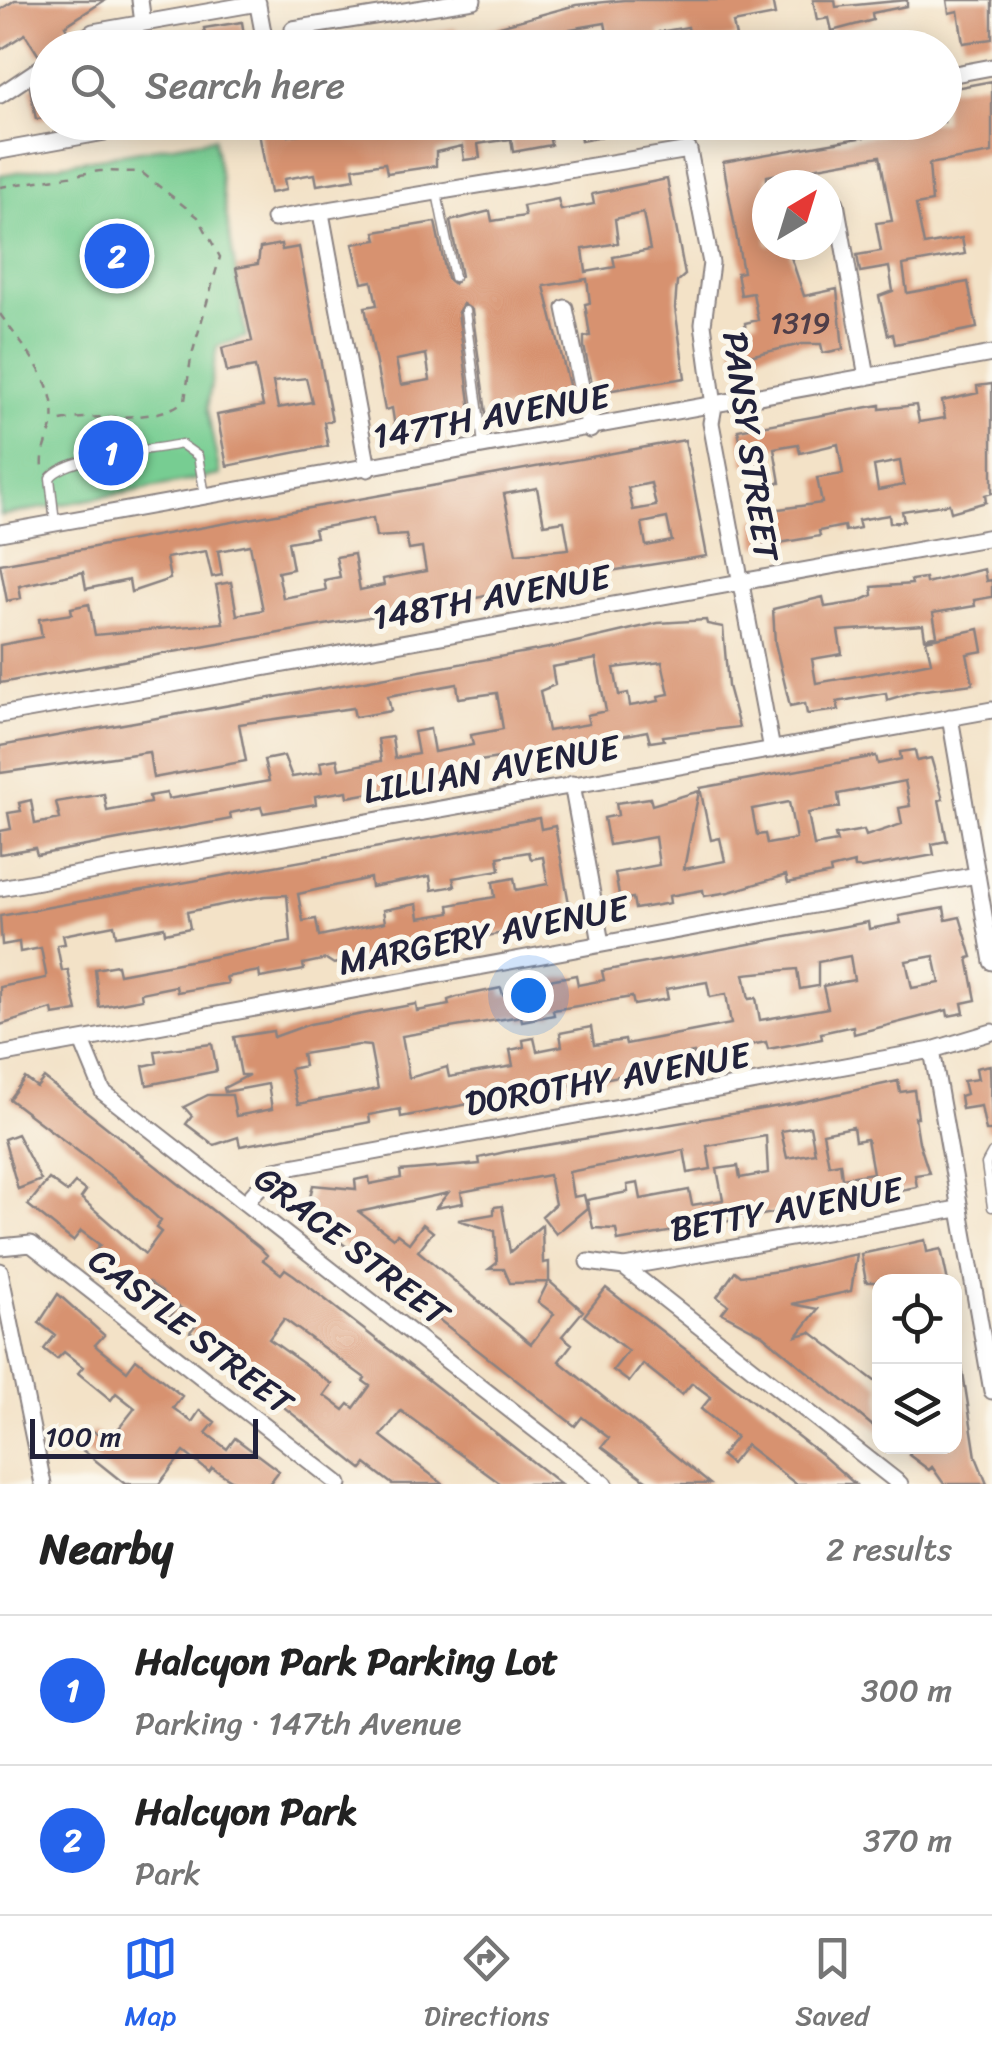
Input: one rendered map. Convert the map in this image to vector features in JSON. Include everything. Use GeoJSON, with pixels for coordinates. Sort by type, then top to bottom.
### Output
{"type":"FeatureCollection","features":[{"type":"Feature","properties":{"kind":"street"},"geometry":{"type":"LineString","coordinates":[[140,0],[144,23]]}},
{"type":"Feature","properties":{"kind":"street"},"geometry":{"type":"LineString","coordinates":[[293,29],[473,0]]}},
{"type":"Feature","properties":{"kind":"street"},"geometry":{"type":"LineString","coordinates":[[105,30],[258,1],[263,30]]}},
{"type":"Feature","properties":{"kind":"street"},"geometry":{"type":"LineString","coordinates":[[962,73],[992,68]]}},
{"type":"Feature","properties":{"kind":"street"},"geometry":{"type":"LineString","coordinates":[[0,96],[30,75]]}},
{"type":"Feature","properties":{"kind":"street"},"geometry":{"type":"LineString","coordinates":[[0,152],[64,140]]}},
{"type":"Feature","properties":{"kind":"street","name":"PANSY STREET"},"geometry":{"type":"LineString","coordinates":[[437,193],[689,150],[712,264],[703,324],[714,406],[712,423],[772,750]]}},
{"type":"Feature","properties":{"kind":"street"},"geometry":{"type":"LineString","coordinates":[[274,219],[437,193]]}},
{"type":"Feature","properties":{"kind":"street"},"geometry":{"type":"LineString","coordinates":[[320,212],[368,469]]}},
{"type":"Feature","properties":{"kind":"street"},"geometry":{"type":"LineString","coordinates":[[842,236],[867,377]]}},
{"type":"Feature","properties":{"kind":"street"},"geometry":{"type":"LineString","coordinates":[[565,308],[590,430]]}},
{"type":"Feature","properties":{"kind":"street","name":"147TH AVENUE"},"geometry":{"type":"LineString","coordinates":[[0,533],[590,430],[992,354]]}},
{"type":"Feature","properties":{"kind":"street","name":"148TH AVENUE"},"geometry":{"type":"LineString","coordinates":[[0,715],[992,537]]}},
{"type":"Feature","properties":{"kind":"street","name":"LILLIAN AVENUE"},"geometry":{"type":"LineString","coordinates":[[0,888],[992,710]]}},
{"type":"Feature","properties":{"kind":"street"},"geometry":{"type":"LineString","coordinates":[[950,717],[992,962]]}},
{"type":"Feature","properties":{"kind":"street"},"geometry":{"type":"LineString","coordinates":[[572,784],[601,944]]}},
{"type":"Feature","properties":{"kind":"street","name":"MARGERY AVENUE"},"geometry":{"type":"LineString","coordinates":[[0,1056],[977,875]]}},
{"type":"Feature","properties":{"kind":"street","name":"DOROTHY AVENUE"},"geometry":{"type":"LineString","coordinates":[[248,1202],[275,1170],[932,1050],[991,1033]]}},
{"type":"Feature","properties":{"kind":"street","name":"GRACE STREET"},"geometry":{"type":"LineString","coordinates":[[82,1041],[104,1092],[605,1484]]}},
{"type":"Feature","properties":{"kind":"street"},"geometry":{"type":"LineString","coordinates":[[932,1050],[992,1391]]}},
{"type":"Feature","properties":{"kind":"street","name":"BETTY AVENUE"},"geometry":{"type":"LineString","coordinates":[[624,1268],[958,1209]]}},
{"type":"Feature","properties":{"kind":"street","name":"CASTLE STREET"},"geometry":{"type":"LineString","coordinates":[[0,1247],[31,1244],[339,1484]]}},
{"type":"Feature","properties":{"kind":"street"},"geometry":{"type":"LineString","coordinates":[[588,1262],[624,1268],[900,1484]]}},
{"type":"Feature","properties":{"kind":"street"},"geometry":{"type":"LineString","coordinates":[[0,1272],[43,1484]]}},
{"type":"Feature","properties":{"kind":"lane"},"geometry":{"type":"LineString","coordinates":[[437,193],[454,277]]}},
{"type":"Feature","properties":{"kind":"lane"},"geometry":{"type":"LineString","coordinates":[[465,311],[484,449]]}},
{"type":"Feature","properties":{"kind":"lane"},"geometry":{"type":"LineString","coordinates":[[55,522],[50,478],[59,467],[181,444],[198,456],[205,495]]}},
{"type":"Feature","properties":{"kind":"lane"},"geometry":{"type":"LineString","coordinates":[[992,1153],[986,1164],[992,1207]]}},
{"type":"Feature","properties":{"kind":"path"},"geometry":{"type":"LineString","coordinates":[[0,187],[100,171],[141,172],[198,217],[220,257],[190,358],[185,400],[162,416],[100,414],[53,423]]}},
{"type":"Feature","properties":{"kind":"path"},"geometry":{"type":"LineString","coordinates":[[0,314],[46,388],[53,423],[41,452],[44,474]]}},
{"type":"Feature","properties":{"kind":"green space"},"geometry":{"type":"Polygon","coordinates":[[[214,140],[246,337],[217,346],[207,409],[220,475],[0,516],[0,175],[214,140]]]}},
{"type":"Feature","properties":{"kind":"building"},"geometry":{"type":"Polygon","coordinates":[[[15,0],[105,0],[65,26],[68,30],[30,30],[30,42],[25,34],[0,50],[0,10],[15,0]]]}},
{"type":"Feature","properties":{"kind":"building"},"geometry":{"type":"Polygon","coordinates":[[[624,0],[772,0],[775,15],[733,23],[734,30],[688,27],[606,30],[605,23],[570,30],[481,30],[576,5],[624,0]]]}},
{"type":"Feature","properties":{"kind":"building"},"geometry":{"type":"Polygon","coordinates":[[[813,0],[835,0],[836,7],[907,0],[907,6],[872,13],[873,20],[836,30],[832,30],[829,18],[817,20],[813,0]]]}},
{"type":"Feature","properties":{"kind":"building"},"geometry":{"type":"Polygon","coordinates":[[[947,0],[992,0],[992,39],[963,43],[958,11],[949,13],[947,0]]]}},
{"type":"Feature","properties":{"kind":"building"},"geometry":{"type":"Polygon","coordinates":[[[242,22],[243,30],[204,30],[242,22]]]}},
{"type":"Feature","properties":{"kind":"building"},"geometry":{"type":"Polygon","coordinates":[[[992,81],[992,153],[929,164],[932,202],[916,205],[924,245],[962,238],[965,254],[903,265],[907,293],[968,282],[977,328],[895,344],[893,334],[888,335],[879,296],[893,291],[889,267],[860,272],[857,255],[881,251],[876,223],[892,221],[880,156],[801,170],[752,170],[752,260],[792,260],[804,296],[837,289],[843,349],[823,353],[821,344],[802,344],[736,359],[731,335],[746,333],[745,323],[758,320],[753,293],[741,295],[737,273],[743,272],[723,162],[848,140],[962,140],[962,87],[992,81]]]}},
{"type":"Feature","properties":{"kind":"building"},"geometry":{"type":"Polygon","coordinates":[[[260,140],[504,140],[478,144],[480,158],[464,160],[462,146],[436,152],[436,166],[387,173],[385,163],[353,168],[355,179],[317,185],[315,174],[308,175],[284,179],[286,190],[270,193],[260,140]]]}},
{"type":"Feature","properties":{"kind":"building"},"geometry":{"type":"Polygon","coordinates":[[[511,140],[550,140],[551,145],[513,152],[511,140]]]}},
{"type":"Feature","properties":{"kind":"building"},"geometry":{"type":"Polygon","coordinates":[[[667,179],[685,275],[677,282],[675,308],[685,378],[594,393],[584,346],[584,337],[590,336],[585,304],[590,303],[587,279],[544,286],[572,397],[486,413],[472,310],[463,304],[458,312],[472,417],[396,433],[392,408],[385,410],[365,307],[377,305],[372,281],[362,283],[353,244],[377,240],[375,232],[435,222],[447,278],[454,284],[461,276],[450,221],[490,211],[492,221],[525,216],[523,206],[558,199],[561,210],[594,204],[592,194],[667,179]],[[643,213],[615,219],[618,243],[583,249],[586,272],[615,267],[613,257],[650,250],[643,213]],[[426,354],[396,360],[401,385],[430,380],[426,354]]]}},
{"type":"Feature","properties":{"kind":"building"},"geometry":{"type":"Polygon","coordinates":[[[281,244],[282,250],[299,247],[332,421],[324,422],[328,446],[227,466],[217,415],[263,406],[255,367],[227,372],[222,348],[252,341],[236,268],[258,264],[260,248],[281,244]],[[306,378],[273,382],[278,408],[312,402],[306,378]]]}},
{"type":"Feature","properties":{"kind":"building"},"geometry":{"type":"Polygon","coordinates":[[[992,384],[992,493],[985,495],[986,502],[951,512],[949,504],[902,511],[904,521],[890,523],[889,515],[858,520],[860,528],[845,531],[844,526],[819,531],[820,536],[756,547],[754,521],[772,510],[822,503],[817,478],[843,474],[838,444],[800,453],[798,444],[774,448],[780,483],[765,486],[760,462],[745,465],[738,430],[880,405],[880,409],[916,405],[919,422],[945,418],[942,401],[978,393],[977,386],[992,384]],[[900,461],[874,466],[878,490],[904,485],[900,461]]]}},
{"type":"Feature","properties":{"kind":"building"},"geometry":{"type":"Polygon","coordinates":[[[685,440],[707,556],[539,582],[481,597],[0,683],[0,645],[42,637],[39,619],[72,614],[71,608],[89,604],[95,635],[223,623],[216,585],[231,582],[237,615],[263,610],[250,545],[218,551],[222,575],[212,577],[206,551],[166,558],[170,579],[131,592],[129,580],[86,589],[83,572],[19,586],[21,598],[7,601],[0,564],[685,440]],[[651,483],[628,488],[633,510],[656,506],[651,483]],[[537,488],[504,494],[516,554],[569,549],[564,521],[544,524],[537,488]],[[373,518],[314,529],[316,537],[288,542],[293,569],[278,572],[283,598],[326,590],[324,580],[340,577],[336,557],[354,554],[360,590],[384,585],[383,579],[426,571],[422,548],[409,550],[406,535],[376,537],[373,518]],[[667,518],[642,523],[646,546],[672,541],[667,518]]]}},
{"type":"Feature","properties":{"kind":"building"},"geometry":{"type":"Polygon","coordinates":[[[984,569],[986,581],[992,580],[992,597],[974,600],[975,606],[933,613],[937,635],[925,638],[923,625],[838,631],[842,654],[812,659],[816,683],[891,670],[931,662],[926,640],[979,629],[983,651],[967,654],[973,684],[917,691],[887,700],[886,693],[858,698],[837,702],[839,710],[807,714],[805,703],[790,706],[775,643],[773,609],[823,597],[825,607],[858,602],[873,595],[872,587],[912,584],[911,580],[925,578],[926,583],[984,569]]]}},
{"type":"Feature","properties":{"kind":"building"},"geometry":{"type":"Polygon","coordinates":[[[706,620],[707,624],[723,627],[728,686],[739,727],[663,736],[664,740],[650,742],[647,731],[608,738],[610,748],[588,754],[562,752],[501,769],[499,758],[473,762],[474,767],[453,778],[348,797],[347,791],[315,796],[316,804],[263,813],[261,807],[230,813],[231,819],[37,855],[35,848],[0,854],[0,831],[11,829],[8,813],[21,811],[19,803],[31,800],[35,824],[60,819],[56,802],[104,794],[107,811],[150,803],[149,796],[167,793],[168,799],[269,781],[264,760],[284,756],[292,777],[322,772],[320,762],[337,759],[339,769],[381,761],[378,739],[392,737],[395,758],[418,754],[414,732],[430,729],[434,752],[473,745],[471,735],[503,729],[497,693],[459,698],[457,684],[388,696],[391,711],[355,717],[353,708],[239,724],[246,761],[153,778],[149,752],[0,773],[0,746],[555,647],[658,623],[706,620]],[[596,659],[552,667],[555,685],[540,691],[548,731],[589,724],[587,715],[606,711],[596,659]],[[662,662],[614,668],[619,695],[628,693],[630,706],[659,701],[658,696],[669,694],[662,662]]]}},
{"type":"Feature","properties":{"kind":"building"},"geometry":{"type":"Polygon","coordinates":[[[915,750],[917,761],[931,758],[943,799],[939,800],[947,841],[932,844],[934,855],[862,868],[855,868],[854,863],[830,869],[831,874],[788,883],[786,875],[704,896],[703,890],[669,896],[670,903],[635,909],[633,898],[620,900],[615,873],[659,865],[655,837],[609,845],[604,818],[618,815],[616,803],[650,798],[652,805],[699,791],[684,869],[725,861],[720,838],[711,840],[700,788],[876,756],[878,764],[901,759],[900,752],[915,750]],[[905,781],[838,794],[840,807],[808,813],[814,846],[837,842],[835,835],[864,830],[866,836],[902,824],[899,808],[910,806],[905,781]],[[789,802],[752,809],[757,835],[765,834],[767,844],[796,839],[789,802]]]}},
{"type":"Feature","properties":{"kind":"building"},"geometry":{"type":"Polygon","coordinates":[[[539,818],[541,829],[555,826],[570,909],[556,912],[558,923],[400,952],[400,948],[334,964],[326,959],[303,964],[304,970],[260,978],[259,971],[226,977],[228,983],[177,992],[176,986],[141,993],[142,999],[99,1007],[95,969],[117,965],[119,974],[291,942],[287,895],[187,912],[190,928],[165,933],[164,927],[116,936],[114,925],[63,935],[65,944],[57,945],[62,971],[68,970],[77,1011],[53,1015],[52,1009],[0,1025],[0,987],[46,978],[46,974],[41,948],[20,952],[19,942],[2,945],[0,916],[539,818]],[[529,852],[498,857],[500,870],[453,878],[455,886],[432,890],[430,876],[371,887],[370,878],[298,894],[303,921],[316,919],[319,936],[385,922],[383,910],[417,904],[419,918],[450,913],[449,905],[495,897],[493,882],[514,878],[516,890],[548,884],[543,857],[531,859],[529,852]]]}},
{"type":"Feature","properties":{"kind":"building"},"geometry":{"type":"Polygon","coordinates":[[[944,908],[946,920],[960,917],[972,957],[968,958],[976,1000],[962,1003],[964,1013],[948,1016],[947,1010],[854,1034],[853,1026],[821,1033],[822,1039],[768,1049],[766,1042],[735,1048],[737,1055],[696,1061],[694,1053],[655,1060],[656,1069],[545,1090],[543,1084],[509,1090],[510,1096],[401,1117],[400,1109],[369,1115],[370,1122],[240,1146],[238,1137],[214,1145],[186,1124],[192,1116],[184,1107],[208,1095],[232,1095],[236,1116],[272,1109],[268,1084],[225,1092],[224,1088],[249,1075],[241,1075],[234,1037],[273,1031],[274,1037],[310,1024],[416,1004],[417,1011],[501,988],[503,995],[534,990],[533,983],[576,975],[578,985],[604,980],[602,971],[868,922],[869,929],[901,923],[899,916],[944,908]],[[850,956],[818,962],[818,986],[800,989],[797,969],[744,974],[749,999],[756,998],[760,1020],[828,1008],[823,986],[854,980],[850,956]],[[934,956],[906,961],[912,988],[940,983],[934,956]],[[707,982],[666,989],[668,999],[634,1005],[632,997],[553,1010],[554,1015],[522,1021],[521,1016],[402,1036],[409,1078],[447,1067],[449,1077],[513,1066],[510,1050],[524,1047],[523,1040],[534,1038],[537,1051],[562,1046],[560,1033],[591,1027],[594,1045],[625,1040],[626,1044],[731,1024],[726,994],[710,997],[707,982]],[[370,1046],[302,1054],[304,1066],[290,1069],[298,1104],[378,1089],[370,1046]]]}},
{"type":"Feature","properties":{"kind":"building"},"geometry":{"type":"Polygon","coordinates":[[[212,1044],[217,1071],[147,1085],[143,1066],[157,1063],[155,1051],[212,1044]]]}},
{"type":"Feature","properties":{"kind":"building"},"geometry":{"type":"Polygon","coordinates":[[[990,1065],[992,1131],[986,1131],[981,1106],[962,1109],[960,1096],[966,1094],[963,1081],[978,1079],[976,1068],[990,1065]]]}},
{"type":"Feature","properties":{"kind":"building"},"geometry":{"type":"Polygon","coordinates":[[[25,1078],[37,1087],[44,1078],[259,1247],[267,1255],[263,1260],[281,1274],[285,1269],[294,1275],[561,1484],[501,1484],[401,1411],[381,1436],[443,1484],[392,1484],[366,1464],[362,1469],[237,1370],[244,1356],[213,1333],[205,1344],[190,1332],[198,1322],[178,1306],[170,1317],[158,1308],[167,1296],[149,1282],[139,1294],[125,1282],[127,1279],[92,1255],[100,1245],[81,1231],[73,1241],[28,1205],[49,1179],[67,1192],[75,1183],[86,1191],[81,1198],[145,1254],[161,1232],[156,1228],[161,1221],[120,1183],[9,1099],[25,1078]],[[284,1319],[269,1339],[332,1384],[324,1395],[344,1410],[349,1404],[354,1408],[370,1386],[363,1381],[365,1378],[284,1319]]]}},
{"type":"Feature","properties":{"kind":"building"},"geometry":{"type":"Polygon","coordinates":[[[898,1081],[900,1092],[914,1090],[919,1142],[929,1173],[915,1175],[917,1187],[618,1241],[616,1229],[593,1228],[587,1200],[628,1192],[627,1185],[638,1183],[641,1199],[689,1190],[692,1205],[723,1200],[717,1169],[738,1166],[740,1178],[768,1173],[766,1136],[707,1146],[711,1169],[688,1173],[684,1150],[569,1172],[573,1197],[584,1195],[587,1208],[556,1234],[542,1216],[555,1204],[549,1175],[461,1192],[463,1203],[436,1208],[448,1193],[359,1212],[393,1238],[397,1234],[409,1243],[423,1224],[433,1232],[418,1251],[531,1344],[554,1314],[538,1302],[548,1282],[510,1283],[504,1269],[489,1269],[497,1263],[495,1231],[458,1220],[494,1214],[494,1207],[502,1206],[510,1252],[542,1225],[543,1263],[549,1262],[549,1281],[583,1311],[562,1336],[572,1344],[559,1361],[710,1484],[652,1484],[643,1478],[602,1447],[609,1438],[582,1417],[575,1426],[387,1279],[379,1270],[382,1266],[355,1245],[351,1250],[339,1241],[344,1235],[319,1229],[321,1220],[306,1213],[313,1185],[356,1189],[355,1180],[369,1177],[370,1184],[401,1178],[400,1171],[480,1164],[479,1158],[505,1152],[792,1104],[898,1081]],[[810,1126],[781,1131],[787,1158],[815,1153],[810,1126]],[[853,1127],[823,1133],[829,1165],[840,1163],[842,1178],[873,1173],[867,1139],[855,1141],[853,1127]]]}},
{"type":"Feature","properties":{"kind":"building"},"geometry":{"type":"Polygon","coordinates":[[[17,1134],[41,1180],[18,1189],[4,1139],[17,1134]]]}},
{"type":"Feature","properties":{"kind":"building"},"geometry":{"type":"Polygon","coordinates":[[[925,1240],[927,1252],[941,1249],[946,1274],[872,1274],[872,1282],[866,1282],[861,1254],[925,1240]]]}},
{"type":"Feature","properties":{"kind":"building"},"geometry":{"type":"Polygon","coordinates":[[[857,1254],[851,1291],[792,1304],[818,1309],[797,1336],[811,1332],[872,1379],[872,1425],[763,1335],[722,1313],[728,1305],[717,1297],[735,1271],[741,1276],[857,1254]]]}},
{"type":"Feature","properties":{"kind":"building"},"geometry":{"type":"Polygon","coordinates":[[[606,1288],[855,1484],[796,1484],[746,1445],[731,1464],[721,1456],[736,1437],[701,1409],[711,1397],[692,1383],[682,1395],[643,1364],[629,1382],[613,1370],[628,1351],[584,1316],[606,1288]]]}},
{"type":"Feature","properties":{"kind":"building"},"geometry":{"type":"Polygon","coordinates":[[[58,1294],[104,1335],[95,1345],[98,1348],[127,1371],[136,1359],[182,1396],[173,1408],[192,1422],[200,1410],[215,1422],[206,1433],[227,1449],[235,1438],[279,1471],[269,1484],[238,1484],[212,1468],[209,1472],[184,1452],[159,1484],[125,1484],[80,1448],[93,1431],[108,1442],[135,1408],[116,1393],[111,1400],[78,1373],[83,1367],[64,1352],[57,1359],[44,1349],[55,1335],[39,1323],[58,1294]]]}},
{"type":"Feature","properties":{"kind":"building"},"geometry":{"type":"Polygon","coordinates":[[[962,1366],[976,1457],[987,1484],[944,1484],[932,1467],[929,1470],[909,1455],[962,1454],[962,1366]]]}},
{"type":"Feature","properties":{"kind":"place","name":"Halcyon Park"},"geometry":{"type":"Point","coordinates":[117,256]}},
{"type":"Feature","properties":{"kind":"place","name":"Halcyon Park Parking Lot"},"geometry":{"type":"Point","coordinates":[111,453]}}]}
